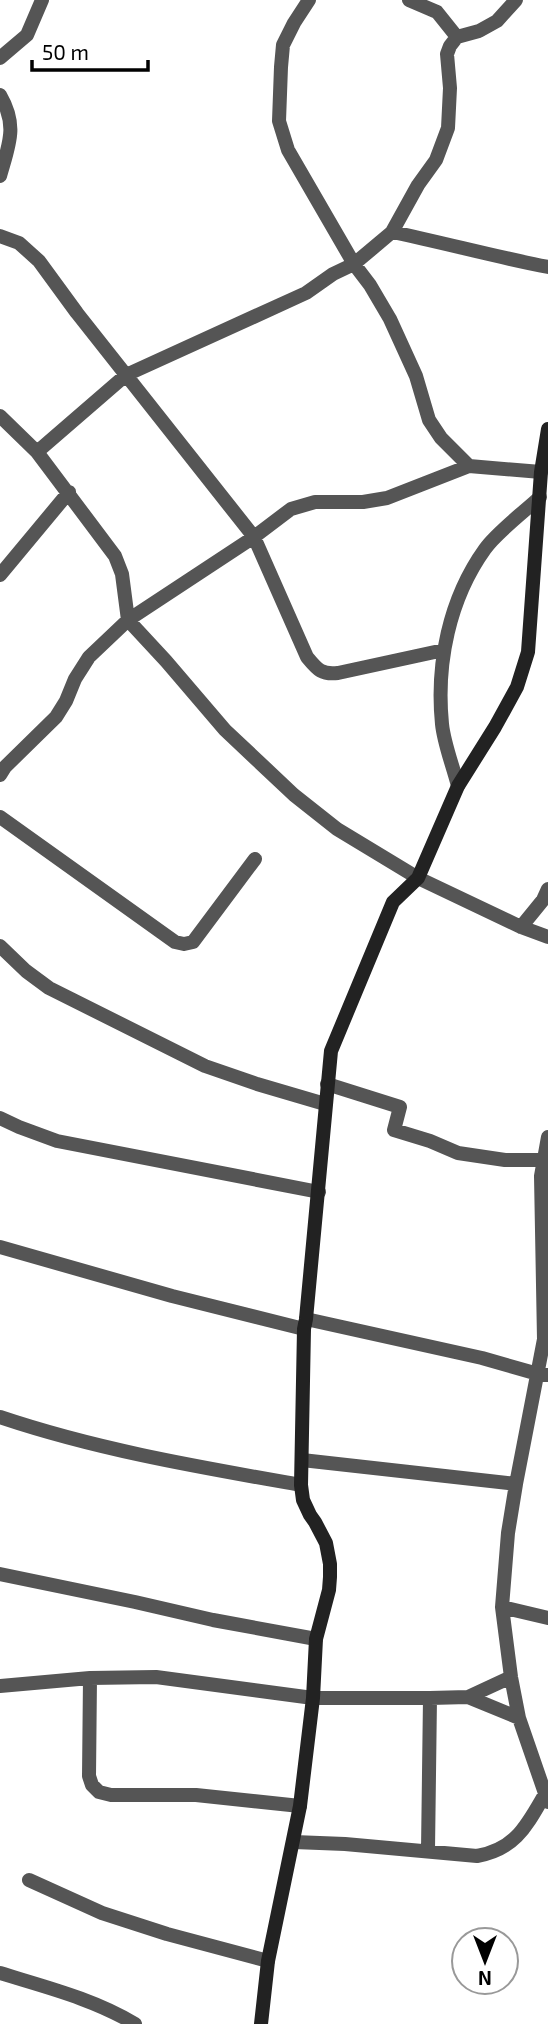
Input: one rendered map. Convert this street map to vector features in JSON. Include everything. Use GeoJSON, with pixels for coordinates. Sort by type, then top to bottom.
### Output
{"type":"FeatureCollection","features":[{"type":"Feature","properties":{"kind":"street"},"geometry":{"type":"LineString","coordinates":[[0,58],[27,35],[42,0]]}},
{"type":"Feature","properties":{"kind":"street"},"geometry":{"type":"LineString","coordinates":[[309,0],[293,23],[283,45],[279,121],[288,150],[354,264],[390,319],[416,376],[429,420],[441,438],[469,466]]}},
{"type":"Feature","properties":{"kind":"street"},"geometry":{"type":"LineString","coordinates":[[410,0],[440,6],[457,37]]}},
{"type":"Feature","properties":{"kind":"street"},"geometry":{"type":"LineString","coordinates":[[37,452],[126,375],[306,293],[332,274],[354,264],[393,232],[418,185],[436,160],[448,128],[450,88],[447,54],[450,46],[457,37],[479,31],[497,21],[516,0]]}},
{"type":"Feature","properties":{"kind":"street"},"geometry":{"type":"LineString","coordinates":[[0,95],[9,113],[12,132],[0,176]]}},
{"type":"Feature","properties":{"kind":"street"},"geometry":{"type":"LineString","coordinates":[[393,232],[548,267]]}},
{"type":"Feature","properties":{"kind":"street"},"geometry":{"type":"LineString","coordinates":[[0,236],[19,243],[38,261],[254,537],[307,657],[316,668],[327,674],[338,673],[444,650]]}},
{"type":"Feature","properties":{"kind":"street"},"geometry":{"type":"LineString","coordinates":[[0,415],[37,452],[115,556],[122,575],[128,620],[225,730],[293,795],[337,829],[418,878],[548,937]]}},
{"type":"Feature","properties":{"kind":"street"},"geometry":{"type":"LineString","coordinates":[[261,2024],[268,1961],[300,1806],[313,1698],[316,1639],[329,1590],[330,1564],[326,1543],[303,1500],[301,1485],[305,1324],[331,1051],[393,902],[418,878],[458,786],[517,687],[528,652],[541,472],[548,429]]}},
{"type":"Feature","properties":{"kind":"street"},"geometry":{"type":"LineString","coordinates":[[2,768],[56,717],[89,657],[128,620],[254,537],[291,509],[315,502],[363,502],[387,498],[469,466],[541,472]]}},
{"type":"Feature","properties":{"kind":"street"},"geometry":{"type":"LineString","coordinates":[[0,575],[69,492]]}},
{"type":"Feature","properties":{"kind":"street"},"geometry":{"type":"LineString","coordinates":[[458,786],[442,726],[440,678],[451,622],[464,585],[486,547],[540,497]]}},
{"type":"Feature","properties":{"kind":"street"},"geometry":{"type":"LineString","coordinates":[[0,817],[175,942],[184,944],[192,942],[255,859]]}},
{"type":"Feature","properties":{"kind":"street"},"geometry":{"type":"LineString","coordinates":[[522,927],[546,894]]}},
{"type":"Feature","properties":{"kind":"street"},"geometry":{"type":"LineString","coordinates":[[546,894],[548,916]]}},
{"type":"Feature","properties":{"kind":"street"},"geometry":{"type":"LineString","coordinates":[[0,946],[49,988],[205,1066],[325,1104]]}},
{"type":"Feature","properties":{"kind":"street"},"geometry":{"type":"LineString","coordinates":[[327,1084],[400,1107],[394,1130],[430,1140],[458,1153],[505,1160],[543,1160]]}},
{"type":"Feature","properties":{"kind":"street"},"geometry":{"type":"LineString","coordinates":[[0,1118],[57,1140],[318,1192]]}},
{"type":"Feature","properties":{"kind":"street"},"geometry":{"type":"LineString","coordinates":[[293,1842],[345,1843],[477,1856],[492,1853],[521,1834],[546,1798],[519,1718],[502,1607],[508,1532],[516,1484],[543,1374],[541,1176],[548,1137]]}},
{"type":"Feature","properties":{"kind":"street"},"geometry":{"type":"LineString","coordinates":[[0,1247],[172,1296],[482,1359],[543,1374]]}},
{"type":"Feature","properties":{"kind":"street"},"geometry":{"type":"LineString","coordinates":[[0,1417],[85,1443],[301,1485]]}},
{"type":"Feature","properties":{"kind":"street"},"geometry":{"type":"LineString","coordinates":[[302,1460],[516,1484]]}},
{"type":"Feature","properties":{"kind":"street"},"geometry":{"type":"LineString","coordinates":[[0,1574],[135,1601],[213,1620],[316,1639]]}},
{"type":"Feature","properties":{"kind":"street"},"geometry":{"type":"LineString","coordinates":[[502,1607],[548,1618]]}},
{"type":"Feature","properties":{"kind":"street"},"geometry":{"type":"LineString","coordinates":[[0,1686],[90,1678],[156,1677],[313,1698],[430,1698],[468,1697],[511,1677]]}},
{"type":"Feature","properties":{"kind":"street"},"geometry":{"type":"LineString","coordinates":[[90,1678],[89,1776],[92,1785],[99,1792],[121,1795],[196,1795],[300,1806]]}},
{"type":"Feature","properties":{"kind":"street"},"geometry":{"type":"LineString","coordinates":[[468,1697],[519,1718]]}},
{"type":"Feature","properties":{"kind":"street"},"geometry":{"type":"LineString","coordinates":[[428,1850],[430,1698]]}},
{"type":"Feature","properties":{"kind":"street"},"geometry":{"type":"LineString","coordinates":[[29,1880],[102,1913],[167,1934],[268,1961]]}},
{"type":"Feature","properties":{"kind":"street"},"geometry":{"type":"LineString","coordinates":[[0,1973],[62,1992],[121,2015],[135,2024]]}}]}
